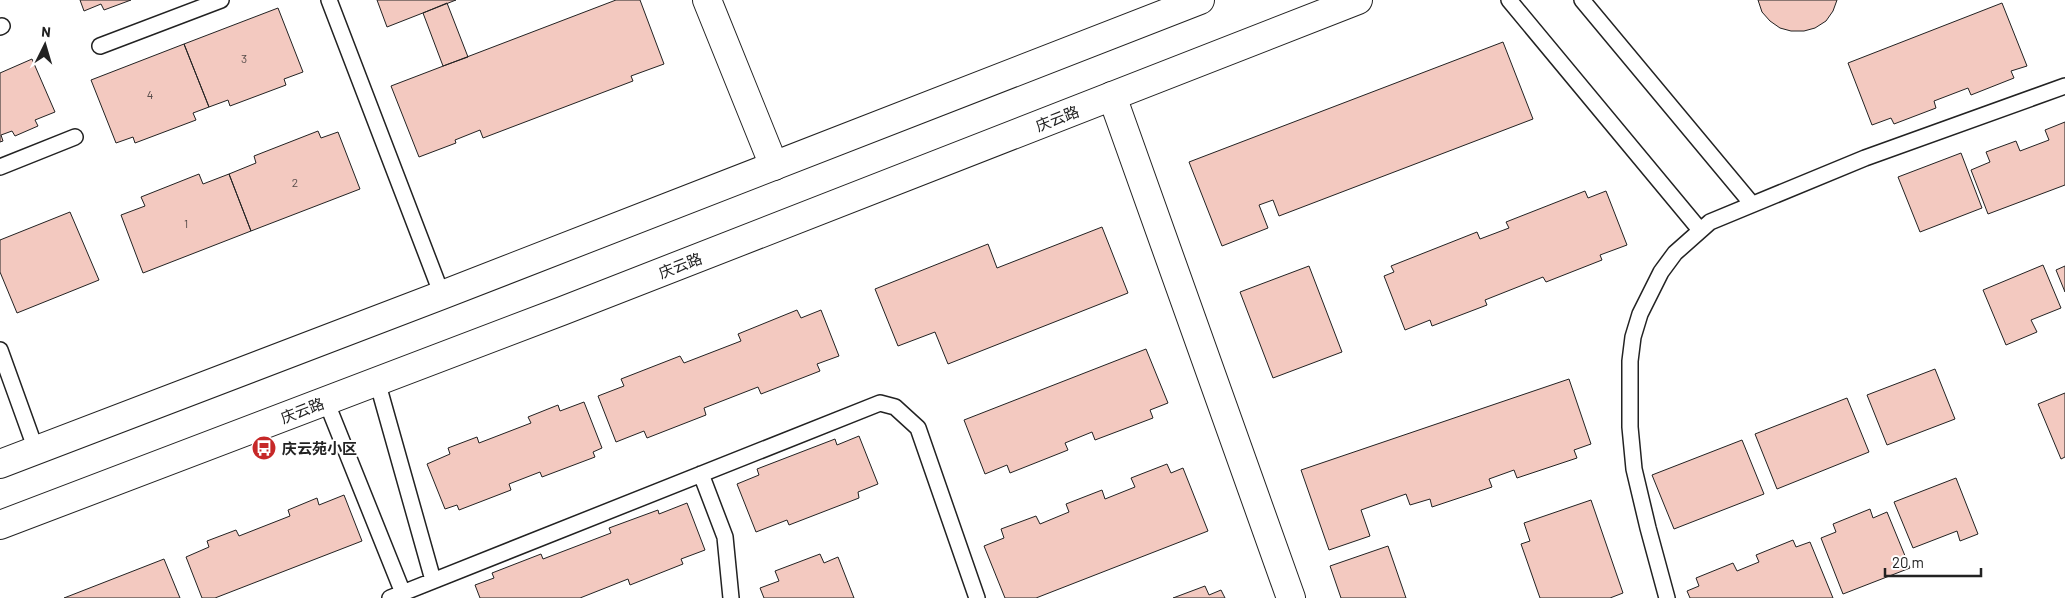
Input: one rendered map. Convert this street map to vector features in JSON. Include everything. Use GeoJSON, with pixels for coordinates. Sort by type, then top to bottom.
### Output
{"type":"FeatureCollection","features":[{"type":"Feature","properties":{"kind":"main road"},"geometry":{"type":"LineString","coordinates":[[707,0],[774,166]]}},
{"type":"Feature","properties":{"kind":"main road"},"geometry":{"type":"LineString","coordinates":[[0,464],[442,295],[1200,0]]}},
{"type":"Feature","properties":{"kind":"main road","name":"庆云路"},"geometry":{"type":"LineString","coordinates":[[0,525],[326,401],[1358,0]]}},
{"type":"Feature","properties":{"kind":"main road"},"geometry":{"type":"LineString","coordinates":[[1112,96],[1291,598]]}},
{"type":"Feature","properties":{"kind":"lane"},"geometry":{"type":"LineString","coordinates":[[100,46],[221,0]]}},
{"type":"Feature","properties":{"kind":"lane"},"geometry":{"type":"LineString","coordinates":[[329,0],[442,295]]}},
{"type":"Feature","properties":{"kind":"lane"},"geometry":{"type":"LineString","coordinates":[[1509,0],[1700,230]]}},
{"type":"Feature","properties":{"kind":"lane"},"geometry":{"type":"LineString","coordinates":[[1582,0],[1752,204]]}},
{"type":"Feature","properties":{"kind":"lane"},"geometry":{"type":"LineString","coordinates":[[1667,598],[1634,469],[1630,427],[1630,361],[1633,337],[1649,292],[1675,253],[1710,222],[1752,204],[1865,158],[2065,86]]}},
{"type":"Feature","properties":{"kind":"lane"},"geometry":{"type":"LineString","coordinates":[[0,167],[75,136]]}},
{"type":"Feature","properties":{"kind":"lane"},"geometry":{"type":"LineString","coordinates":[[0,350],[36,450]]}},
{"type":"Feature","properties":{"kind":"lane"},"geometry":{"type":"LineString","coordinates":[[377,381],[433,580]]}},
{"type":"Feature","properties":{"kind":"lane"},"geometry":{"type":"LineString","coordinates":[[326,401],[397,595],[880,403],[895,407],[918,428],[977,598]]}},
{"type":"Feature","properties":{"kind":"lane"},"geometry":{"type":"LineString","coordinates":[[701,474],[725,537],[731,598]]}},
{"type":"Feature","properties":{"kind":"building"},"geometry":{"type":"Polygon","coordinates":[[[80,0],[131,0],[104,10],[101,4],[84,11],[80,0]]]}},
{"type":"Feature","properties":{"kind":"building"},"geometry":{"type":"Polygon","coordinates":[[[377,0],[456,0],[387,27],[377,0]]]}},
{"type":"Feature","properties":{"kind":"building"},"geometry":{"type":"Polygon","coordinates":[[[616,0],[640,0],[664,64],[631,76],[633,81],[483,138],[480,130],[455,140],[456,143],[419,157],[391,86],[616,0]]]}},
{"type":"Feature","properties":{"kind":"building"},"geometry":{"type":"Polygon","coordinates":[[[1758,0],[1837,0],[1833,11],[1826,21],[1815,28],[1804,31],[1791,31],[1780,28],[1770,21],[1762,12],[1758,0]]]}},
{"type":"Feature","properties":{"kind":"building"},"geometry":{"type":"Polygon","coordinates":[[[447,3],[468,57],[443,66],[423,13],[447,3]]]}},
{"type":"Feature","properties":{"kind":"building"},"geometry":{"type":"Polygon","coordinates":[[[2002,3],[2027,66],[2011,71],[2014,78],[1971,95],[1968,88],[1934,101],[1936,108],[1894,124],[1891,118],[1872,125],[1848,63],[2002,3]]]}},
{"type":"Feature","properties":{"kind":"building"},"geometry":{"type":"Polygon","coordinates":[[[278,8],[303,72],[284,79],[286,85],[230,106],[228,100],[209,107],[184,44],[278,8]]]}},
{"type":"Feature","properties":{"kind":"building"},"geometry":{"type":"Polygon","coordinates":[[[1503,42],[1533,119],[1279,216],[1273,200],[1259,205],[1268,228],[1222,246],[1189,162],[1503,42]]]}},
{"type":"Feature","properties":{"kind":"building"},"geometry":{"type":"Polygon","coordinates":[[[184,44],[209,107],[193,113],[196,120],[135,143],[133,137],[116,143],[91,80],[184,44]]]}},
{"type":"Feature","properties":{"kind":"building"},"geometry":{"type":"Polygon","coordinates":[[[32,59],[55,112],[35,120],[38,126],[15,136],[12,131],[1,135],[3,141],[0,142],[0,73],[32,59]]]}},
{"type":"Feature","properties":{"kind":"building"},"geometry":{"type":"Polygon","coordinates":[[[2065,122],[2065,185],[1988,214],[1971,170],[1990,162],[1986,152],[2016,141],[2020,151],[2049,140],[2045,130],[2065,122]]]}},
{"type":"Feature","properties":{"kind":"building"},"geometry":{"type":"Polygon","coordinates":[[[318,131],[321,138],[338,132],[360,189],[251,231],[229,174],[256,163],[254,156],[318,131]]]}},
{"type":"Feature","properties":{"kind":"building"},"geometry":{"type":"Polygon","coordinates":[[[1961,153],[1982,208],[1920,232],[1898,177],[1961,153]]]}},
{"type":"Feature","properties":{"kind":"building"},"geometry":{"type":"Polygon","coordinates":[[[199,174],[203,184],[229,174],[251,231],[143,273],[121,215],[145,206],[141,197],[199,174]]]}},
{"type":"Feature","properties":{"kind":"building"},"geometry":{"type":"Polygon","coordinates":[[[1585,191],[1588,198],[1606,191],[1627,245],[1600,255],[1602,260],[1546,282],[1543,277],[1485,300],[1487,305],[1432,326],[1430,320],[1405,330],[1384,276],[1394,272],[1391,266],[1477,232],[1480,239],[1509,228],[1506,222],[1585,191]]]}},
{"type":"Feature","properties":{"kind":"building"},"geometry":{"type":"Polygon","coordinates":[[[70,212],[99,280],[17,313],[0,272],[0,240],[70,212]]]}},
{"type":"Feature","properties":{"kind":"building"},"geometry":{"type":"Polygon","coordinates":[[[1102,227],[1128,293],[948,364],[935,332],[898,346],[875,289],[988,244],[997,268],[1102,227]]]}},
{"type":"Feature","properties":{"kind":"building"},"geometry":{"type":"Polygon","coordinates":[[[2043,265],[2061,308],[2031,320],[2037,332],[2006,345],[1983,290],[2043,265]]]}},
{"type":"Feature","properties":{"kind":"building"},"geometry":{"type":"Polygon","coordinates":[[[1309,266],[1342,352],[1273,378],[1240,292],[1309,266]]]}},
{"type":"Feature","properties":{"kind":"building"},"geometry":{"type":"Polygon","coordinates":[[[2065,266],[2065,292],[2056,270],[2065,266]]]}},
{"type":"Feature","properties":{"kind":"building"},"geometry":{"type":"Polygon","coordinates":[[[797,310],[801,318],[821,310],[839,356],[817,364],[820,371],[761,394],[758,387],[704,408],[706,415],[647,438],[644,431],[616,442],[598,396],[624,386],[621,379],[680,356],[684,363],[741,341],[738,334],[797,310]]]}},
{"type":"Feature","properties":{"kind":"building"},"geometry":{"type":"Polygon","coordinates":[[[1146,349],[1168,403],[1150,410],[1153,418],[1095,440],[1092,432],[1065,443],[1068,450],[1010,473],[1007,465],[985,474],[964,420],[1146,349]]]}},
{"type":"Feature","properties":{"kind":"building"},"geometry":{"type":"Polygon","coordinates":[[[1935,369],[1955,419],[1887,445],[1867,395],[1935,369]]]}},
{"type":"Feature","properties":{"kind":"building"},"geometry":{"type":"Polygon","coordinates":[[[1569,379],[1591,444],[1574,450],[1577,458],[1517,478],[1514,470],[1489,479],[1492,487],[1432,507],[1430,499],[1410,505],[1406,494],[1361,510],[1370,536],[1329,550],[1301,470],[1569,379]]]}},
{"type":"Feature","properties":{"kind":"building"},"geometry":{"type":"Polygon","coordinates":[[[2065,393],[2065,457],[2061,459],[2038,404],[2065,393]]]}},
{"type":"Feature","properties":{"kind":"building"},"geometry":{"type":"Polygon","coordinates":[[[1847,398],[1869,452],[1777,489],[1755,434],[1847,398]]]}},
{"type":"Feature","properties":{"kind":"building"},"geometry":{"type":"Polygon","coordinates":[[[584,402],[602,448],[593,452],[595,457],[542,477],[540,472],[509,484],[511,490],[459,510],[457,505],[445,509],[427,464],[450,454],[448,448],[477,437],[479,443],[531,423],[528,417],[558,405],[560,411],[584,402]]]}},
{"type":"Feature","properties":{"kind":"building"},"geometry":{"type":"Polygon","coordinates":[[[859,436],[878,484],[858,492],[859,498],[789,525],[787,520],[756,532],[737,484],[759,475],[757,469],[835,439],[837,445],[859,436]]]}},
{"type":"Feature","properties":{"kind":"building"},"geometry":{"type":"Polygon","coordinates":[[[1742,440],[1764,494],[1674,529],[1652,475],[1742,440]]]}},
{"type":"Feature","properties":{"kind":"building"},"geometry":{"type":"Polygon","coordinates":[[[1167,464],[1171,473],[1183,468],[1208,531],[1036,598],[1005,598],[984,546],[1004,538],[1001,529],[1036,516],[1040,524],[1069,512],[1066,504],[1102,490],[1105,499],[1135,487],[1131,478],[1167,464]]]}},
{"type":"Feature","properties":{"kind":"building"},"geometry":{"type":"Polygon","coordinates":[[[1956,478],[1978,534],[1960,541],[1957,531],[1913,548],[1894,502],[1956,478]]]}},
{"type":"Feature","properties":{"kind":"building"},"geometry":{"type":"Polygon","coordinates":[[[344,495],[362,541],[215,598],[202,598],[186,557],[209,547],[207,541],[236,530],[239,536],[290,516],[288,510],[317,498],[319,505],[344,495]]]}},
{"type":"Feature","properties":{"kind":"building"},"geometry":{"type":"Polygon","coordinates":[[[1591,500],[1623,593],[1610,598],[1540,598],[1521,544],[1530,541],[1524,523],[1591,500]]]}},
{"type":"Feature","properties":{"kind":"building"},"geometry":{"type":"Polygon","coordinates":[[[687,503],[705,550],[681,559],[683,564],[630,585],[628,579],[580,598],[480,598],[475,585],[494,578],[492,573],[541,554],[543,559],[611,533],[609,528],[658,510],[659,514],[687,503]]]}},
{"type":"Feature","properties":{"kind":"building"},"geometry":{"type":"Polygon","coordinates":[[[1870,509],[1873,518],[1887,512],[1910,568],[1843,594],[1821,538],[1836,532],[1833,524],[1870,509]]]}},
{"type":"Feature","properties":{"kind":"building"},"geometry":{"type":"Polygon","coordinates":[[[1793,540],[1796,547],[1810,542],[1833,598],[1690,598],[1687,591],[1699,586],[1696,578],[1733,563],[1737,571],[1759,562],[1756,555],[1793,540]]]}},
{"type":"Feature","properties":{"kind":"building"},"geometry":{"type":"Polygon","coordinates":[[[1388,546],[1406,598],[1341,598],[1330,566],[1388,546]]]}},
{"type":"Feature","properties":{"kind":"building"},"geometry":{"type":"Polygon","coordinates":[[[820,554],[824,563],[838,557],[854,598],[764,598],[760,588],[779,581],[775,571],[820,554]]]}},
{"type":"Feature","properties":{"kind":"building"},"geometry":{"type":"Polygon","coordinates":[[[164,559],[180,598],[64,598],[164,559]]]}},
{"type":"Feature","properties":{"kind":"building"},"geometry":{"type":"Polygon","coordinates":[[[1205,586],[1209,595],[1221,590],[1225,598],[1173,598],[1205,586]]]}},
{"type":"Feature","properties":{"kind":"place","name":"庆云苑小区"},"geometry":{"type":"Point","coordinates":[264,448]}}]}
